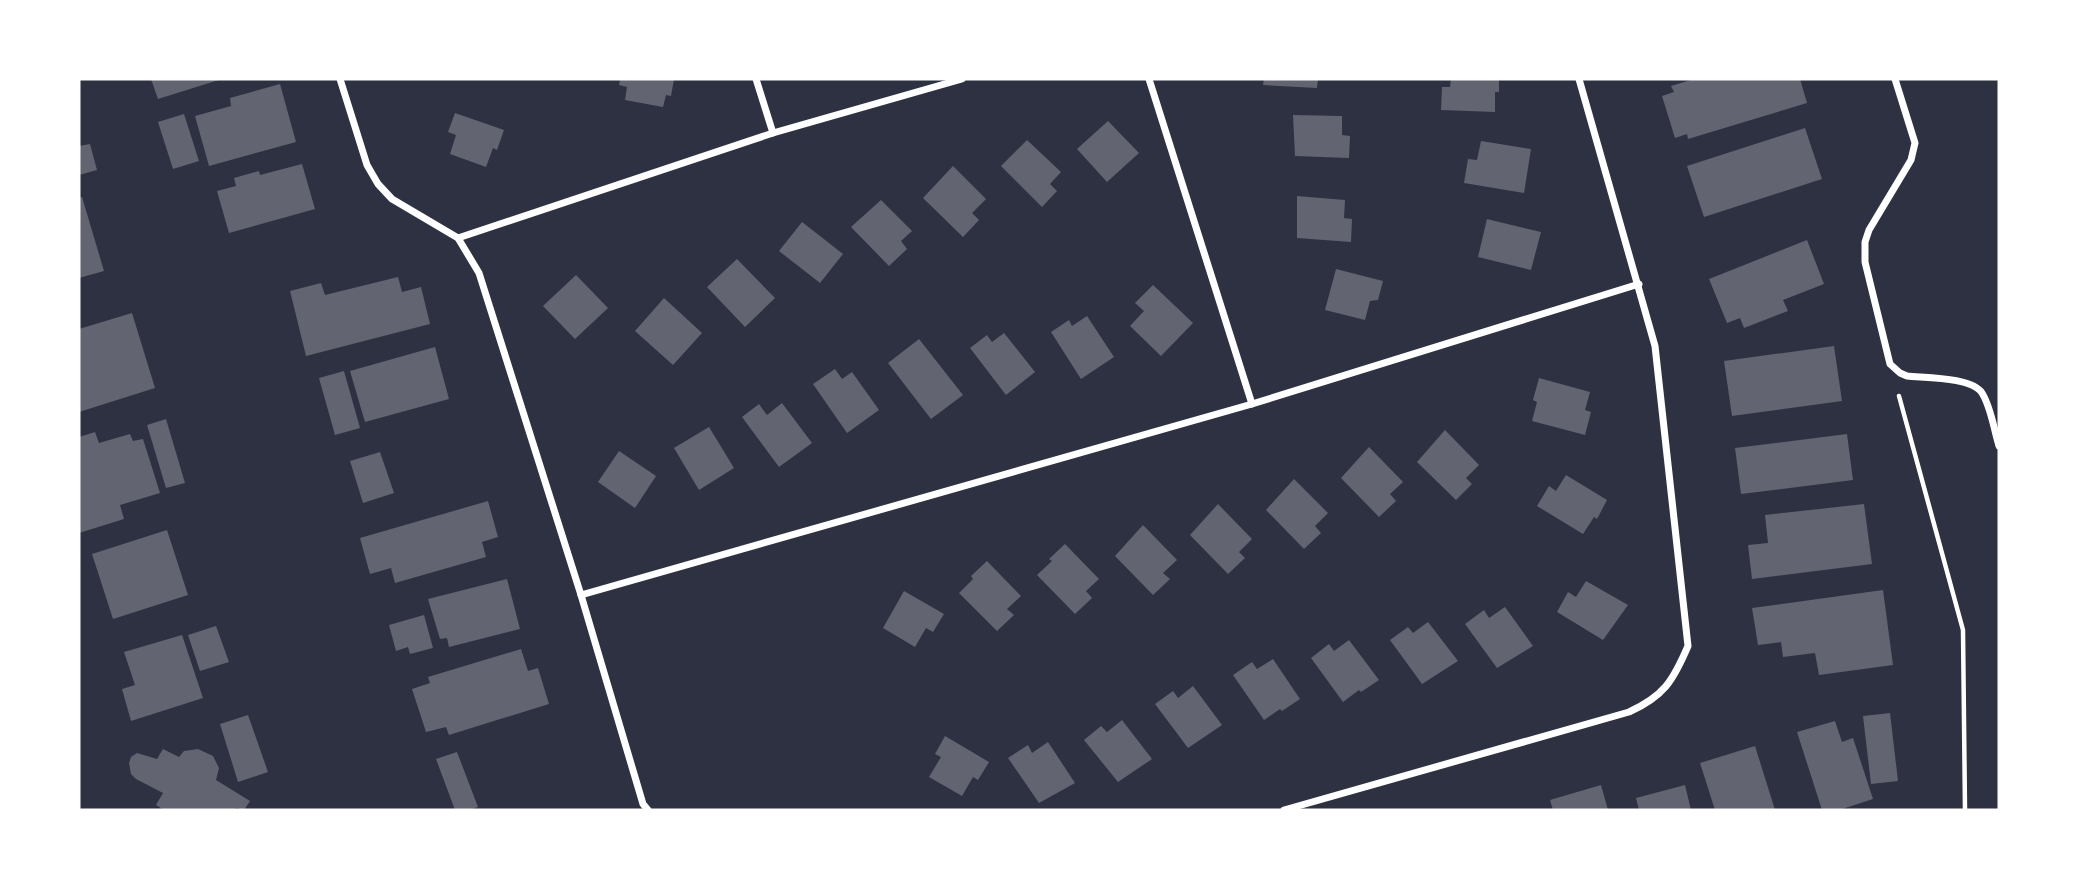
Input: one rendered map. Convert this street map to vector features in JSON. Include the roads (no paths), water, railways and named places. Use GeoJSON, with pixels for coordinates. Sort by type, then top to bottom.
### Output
{"type":"FeatureCollection","features":[{"type":"Feature","properties":{"kind":"street"},"geometry":{"type":"LineString","coordinates":[[340,79],[368,165],[378,184],[392,199],[458,238],[479,273],[581,595],[643,804],[648,810]]}},
{"type":"Feature","properties":{"kind":"street"},"geometry":{"type":"LineString","coordinates":[[756,79],[773,133]]}},
{"type":"Feature","properties":{"kind":"street"},"geometry":{"type":"LineString","coordinates":[[458,238],[773,133],[962,79]]}},
{"type":"Feature","properties":{"kind":"street"},"geometry":{"type":"LineString","coordinates":[[1149,79],[1252,404]]}},
{"type":"Feature","properties":{"kind":"street"},"geometry":{"type":"LineString","coordinates":[[1284,810],[1629,712],[1652,702],[1675,675],[1688,646],[1655,346],[1579,79]]}},
{"type":"Feature","properties":{"kind":"street"},"geometry":{"type":"LineString","coordinates":[[1895,79],[1915,144],[1911,160],[1869,230],[1864,252],[1890,365],[1907,376],[1964,382],[1976,387],[1983,394],[1999,446]]}},
{"type":"Feature","properties":{"kind":"street"},"geometry":{"type":"LineString","coordinates":[[581,595],[1252,404],[1639,284]]}}]}
